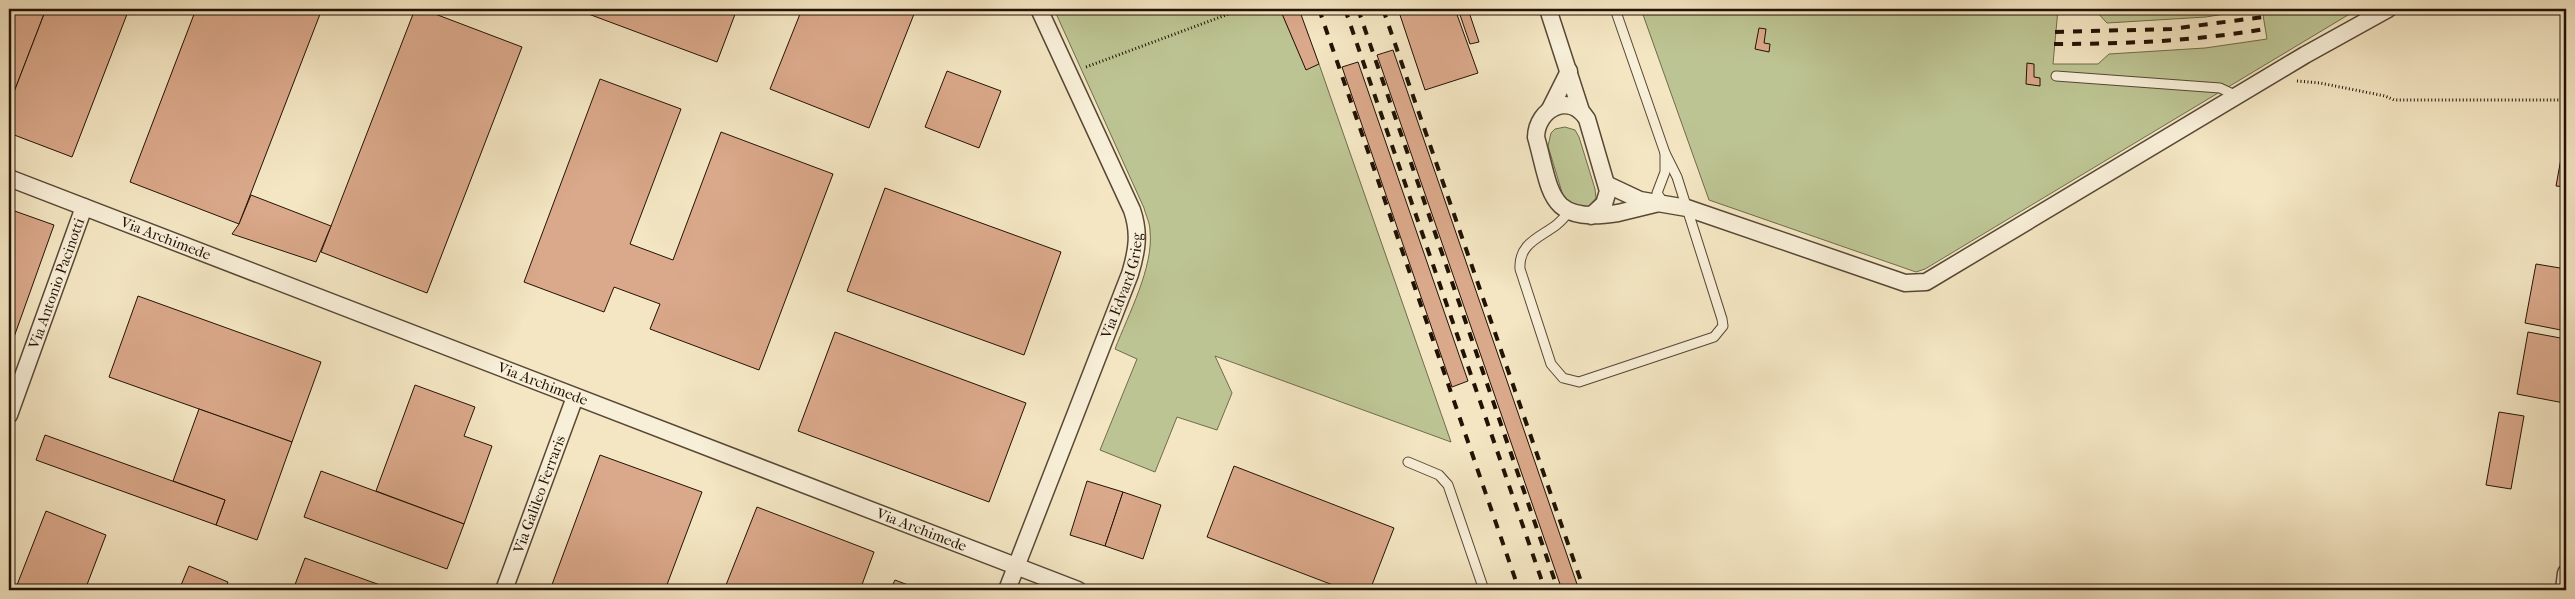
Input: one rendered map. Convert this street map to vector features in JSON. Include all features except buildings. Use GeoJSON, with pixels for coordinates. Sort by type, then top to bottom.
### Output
{"type":"FeatureCollection","features":[{"type":"Feature","properties":{"kind":"street","name":"Via Edvard Grieg"},"geometry":{"type":"LineString","coordinates":[[1007,590],[1130,274],[1138,232],[1132,210],[1039,9]]}},
{"type":"Feature","properties":{"kind":"street"},"geometry":{"type":"LineString","coordinates":[[1548,9],[1570,71],[1581,111],[1587,119],[1608,185],[1604,204],[1591,216]]}},
{"type":"Feature","properties":{"kind":"street"},"geometry":{"type":"LineString","coordinates":[[1608,185],[1687,208],[1905,283],[1926,282],[2267,78],[2388,9]]}},
{"type":"Feature","properties":{"kind":"street"},"geometry":{"type":"LineString","coordinates":[[1550,109],[1570,71]]}},
{"type":"Feature","properties":{"kind":"street"},"geometry":{"type":"LineString","coordinates":[[1581,111],[1572,106],[1560,106],[1550,109],[1542,115],[1536,128],[1536,137],[1554,199],[1568,212],[1579,216],[1630,212],[1656,200]]}},
{"type":"Feature","properties":{"kind":"street","name":"Via Archimede"},"geometry":{"type":"LineString","coordinates":[[9,178],[1078,590]]}},
{"type":"Feature","properties":{"kind":"street","name":"Via Antonio Pacinotti"},"geometry":{"type":"LineString","coordinates":[[9,415],[84,207]]}},
{"type":"Feature","properties":{"kind":"street","name":"Via Galileo Ferraris"},"geometry":{"type":"LineString","coordinates":[[504,590],[576,397]]}},
{"type":"Feature","properties":{"kind":"street"},"geometry":{"type":"LineString","coordinates":[[2564,590],[2566,574]]}},
{"type":"Feature","properties":{"kind":"lane"},"geometry":{"type":"LineString","coordinates":[[1568,212],[1556,227],[1528,244],[1520,260],[1520,269],[1551,364],[1563,378],[1579,382],[1714,337],[1720,332],[1723,326],[1722,319],[1675,170],[1665,153],[1615,9]]}},
{"type":"Feature","properties":{"kind":"lane"},"geometry":{"type":"LineString","coordinates":[[2056,76],[2220,88],[2237,96]]}},
{"type":"Feature","properties":{"kind":"lane"},"geometry":{"type":"LineString","coordinates":[[1656,200],[1666,172],[1665,153]]}},
{"type":"Feature","properties":{"kind":"lane"},"geometry":{"type":"LineString","coordinates":[[1408,462],[1439,475],[1448,485],[1484,590]]}},
{"type":"Feature","properties":{"kind":"path"},"geometry":{"type":"LineString","coordinates":[[1069,73],[1242,9]]}},
{"type":"Feature","properties":{"kind":"path"},"geometry":{"type":"LineString","coordinates":[[2267,78],[2320,83],[2385,96],[2394,100],[2566,100]]}},
{"type":"Feature","properties":{"kind":"green space"},"geometry":{"type":"Polygon","coordinates":[[[1054,9],[1280,9],[1306,69],[1319,64],[1451,442],[1215,356],[1232,393],[1217,430],[1177,417],[1155,472],[1100,450],[1137,359],[1115,349],[1144,275],[1150,245],[1150,228],[1144,208],[1054,9]]]}},
{"type":"Feature","properties":{"kind":"green space"},"geometry":{"type":"Polygon","coordinates":[[[1641,9],[2058,9],[2053,64],[2098,64],[2109,54],[2205,48],[2267,39],[2262,9],[2358,9],[1925,269],[1916,272],[1709,200],[1641,9]]]}},
{"type":"Feature","properties":{"kind":"green space"},"geometry":{"type":"Polygon","coordinates":[[[2058,9],[2255,9],[2206,17],[2107,23],[2096,11],[2058,9]]]}},
{"type":"Feature","properties":{"kind":"green space"},"geometry":{"type":"Polygon","coordinates":[[[1565,127],[1575,130],[1579,137],[1595,189],[1596,198],[1587,208],[1579,209],[1564,199],[1548,146],[1551,133],[1555,129],[1565,127]]]}},
{"type":"Feature","properties":{"kind":"railway"},"geometry":{"type":"LineString","coordinates":[[1319,9],[1519,590]]}},
{"type":"Feature","properties":{"kind":"railway"},"geometry":{"type":"LineString","coordinates":[[1345,9],[1545,590]]}},
{"type":"Feature","properties":{"kind":"railway"},"geometry":{"type":"LineString","coordinates":[[1358,9],[1558,590]]}},
{"type":"Feature","properties":{"kind":"railway"},"geometry":{"type":"LineString","coordinates":[[1383,9],[1584,590]]}},
{"type":"Feature","properties":{"kind":"railway"},"geometry":{"type":"LineString","coordinates":[[2055,32],[2171,29],[2263,17]]}},
{"type":"Feature","properties":{"kind":"railway"},"geometry":{"type":"LineString","coordinates":[[2054,44],[2160,41],[2265,29]]}}]}
